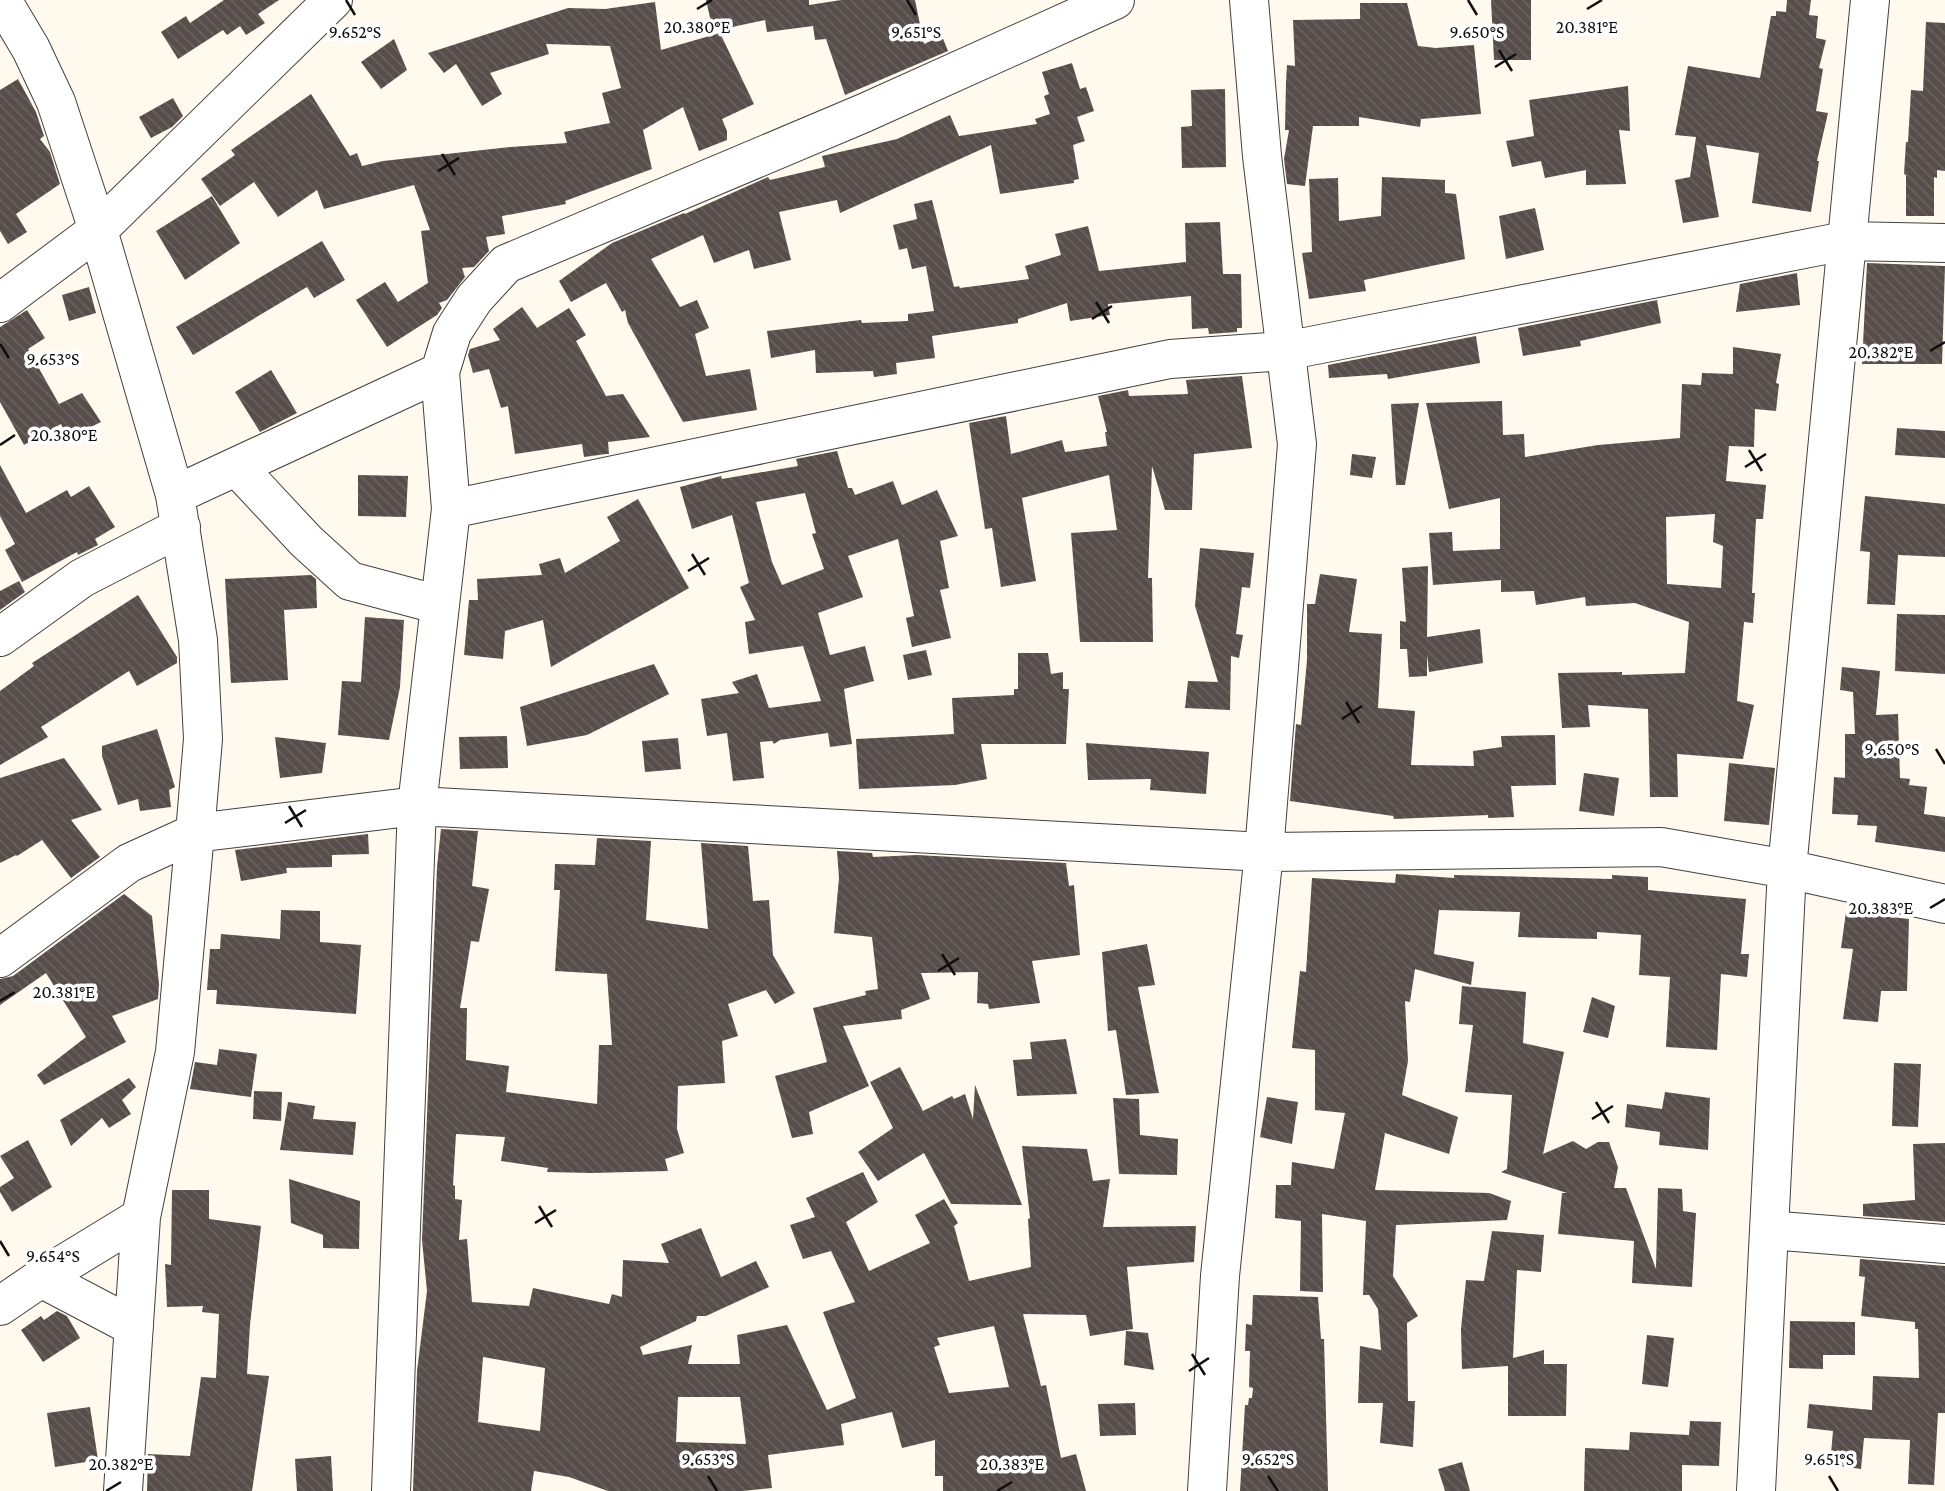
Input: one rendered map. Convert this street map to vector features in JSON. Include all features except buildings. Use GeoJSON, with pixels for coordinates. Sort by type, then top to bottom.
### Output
{"type":"FeatureCollection","features":[{"type":"Feature","properties":{"kind":"street"},"geometry":{"type":"LineString","coordinates":[[2,0],[31,49],[56,102],[98,230],[178,511],[198,639],[202,739],[176,1052],[141,1217],[123,1491]]}},
{"type":"Feature","properties":{"kind":"street"},"geometry":{"type":"LineString","coordinates":[[0,303],[98,230],[332,0]]}},
{"type":"Feature","properties":{"kind":"street"},"geometry":{"type":"LineString","coordinates":[[391,1491],[417,806],[451,509],[440,372],[452,333],[474,299],[506,264],[864,113],[1115,0]]}},
{"type":"Feature","properties":{"kind":"street"},"geometry":{"type":"LineString","coordinates":[[1207,1491],[1220,1276],[1264,852],[1297,444],[1262,156],[1249,0]]}},
{"type":"Feature","properties":{"kind":"street"},"geometry":{"type":"LineString","coordinates":[[1756,1491],[1787,869],[1870,0]]}},
{"type":"Feature","properties":{"kind":"street"},"geometry":{"type":"LineString","coordinates":[[451,509],[1170,359],[1285,351],[1845,241],[1945,243]]}},
{"type":"Feature","properties":{"kind":"street"},"geometry":{"type":"LineString","coordinates":[[0,637],[237,467],[440,372]]}},
{"type":"Feature","properties":{"kind":"street"},"geometry":{"type":"LineString","coordinates":[[237,467],[306,541],[350,581],[440,605]]}},
{"type":"Feature","properties":{"kind":"street"},"geometry":{"type":"LineString","coordinates":[[0,958],[129,863],[195,833],[417,806],[1264,852],[1661,847],[1787,869],[1945,904]]}},
{"type":"Feature","properties":{"kind":"street"},"geometry":{"type":"LineString","coordinates":[[0,1306],[141,1217]]}},
{"type":"Feature","properties":{"kind":"street"},"geometry":{"type":"LineString","coordinates":[[1769,1230],[1945,1244]]}},
{"type":"Feature","properties":{"kind":"street"},"geometry":{"type":"LineString","coordinates":[[41,1278],[134,1327]]}}]}
